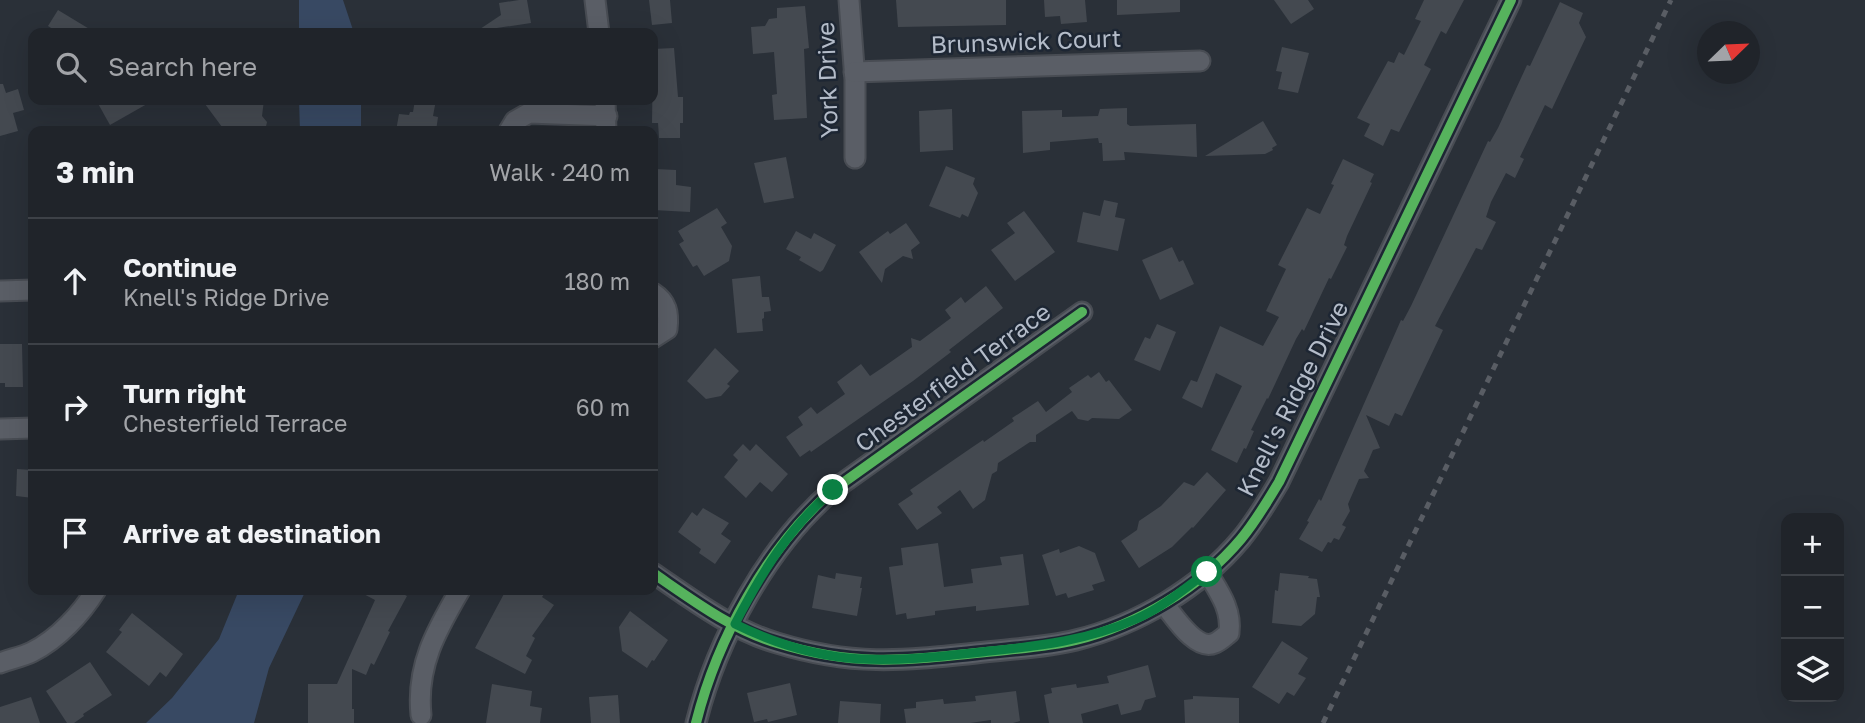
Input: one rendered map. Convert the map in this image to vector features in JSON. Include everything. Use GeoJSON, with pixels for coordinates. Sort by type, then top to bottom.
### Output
{"type":"FeatureCollection","features":[{"type":"Feature","properties":{"kind":"street"},"geometry":{"type":"LineString","coordinates":[[595,0],[598,28]]}},
{"type":"Feature","properties":{"kind":"street","name":"York Drive"},"geometry":{"type":"LineString","coordinates":[[849,0],[855,72],[855,158]]}},
{"type":"Feature","properties":{"kind":"street","name":"Knell's Ridge Drive"},"geometry":{"type":"LineString","coordinates":[[658,576],[701,606],[775,643],[825,656],[876,662],[1077,640],[1136,619],[1164,604],[1207,572],[1238,542],[1256,520],[1279,482],[1511,0]]}},
{"type":"Feature","properties":{"kind":"street","name":"Brunswick Court"},"geometry":{"type":"LineString","coordinates":[[855,72],[1200,61]]}},
{"type":"Feature","properties":{"kind":"street"},"geometry":{"type":"LineString","coordinates":[[512,126],[515,121],[529,113],[606,116]]}},
{"type":"Feature","properties":{"kind":"street"},"geometry":{"type":"LineString","coordinates":[[0,290],[28,290]]}},
{"type":"Feature","properties":{"kind":"street"},"geometry":{"type":"LineString","coordinates":[[658,297],[664,302],[669,313],[667,329],[658,335]]}},
{"type":"Feature","properties":{"kind":"street","name":"Chesterfield Terrace"},"geometry":{"type":"LineString","coordinates":[[696,723],[705,686],[735,624],[775,553],[817,504],[1082,312]]}},
{"type":"Feature","properties":{"kind":"street"},"geometry":{"type":"LineString","coordinates":[[0,429],[28,428]]}},
{"type":"Feature","properties":{"kind":"street"},"geometry":{"type":"LineString","coordinates":[[1164,604],[1195,640],[1206,645],[1215,643],[1229,633],[1230,619],[1225,603],[1207,572]]}},
{"type":"Feature","properties":{"kind":"street"},"geometry":{"type":"LineString","coordinates":[[0,663],[32,652],[48,641],[87,605],[93,595]]}},
{"type":"Feature","properties":{"kind":"street"},"geometry":{"type":"LineString","coordinates":[[421,715],[420,680],[428,652],[457,595]]}},
{"type":"Feature","properties":{"kind":"water"},"geometry":{"type":"Polygon","coordinates":[[[299,0],[343,0],[352,28],[299,28],[299,0]]]}},
{"type":"Feature","properties":{"kind":"water"},"geometry":{"type":"Polygon","coordinates":[[[299,105],[361,105],[361,126],[300,126],[299,105]]]}},
{"type":"Feature","properties":{"kind":"water"},"geometry":{"type":"Polygon","coordinates":[[[237,595],[304,595],[269,668],[254,723],[146,723],[172,698],[219,639],[237,595]]]}},
{"type":"Feature","properties":{"kind":"building"},"geometry":{"type":"Polygon","coordinates":[[[527,0],[531,23],[482,28],[501,15],[499,3],[527,0]]]}},
{"type":"Feature","properties":{"kind":"building"},"geometry":{"type":"Polygon","coordinates":[[[649,0],[670,0],[672,23],[652,25],[649,0]]]}},
{"type":"Feature","properties":{"kind":"building"},"geometry":{"type":"Polygon","coordinates":[[[896,0],[1006,0],[1006,25],[898,27],[896,0]]]}},
{"type":"Feature","properties":{"kind":"building"},"geometry":{"type":"Polygon","coordinates":[[[1044,0],[1085,0],[1087,22],[1061,24],[1060,16],[1045,17],[1044,0]]]}},
{"type":"Feature","properties":{"kind":"building"},"geometry":{"type":"Polygon","coordinates":[[[1117,0],[1180,0],[1180,12],[1117,15],[1117,0]]]}},
{"type":"Feature","properties":{"kind":"building"},"geometry":{"type":"Polygon","coordinates":[[[1274,0],[1308,0],[1314,9],[1291,24],[1274,0]]]}},
{"type":"Feature","properties":{"kind":"building"},"geometry":{"type":"Polygon","coordinates":[[[1424,0],[1464,0],[1446,34],[1441,31],[1424,65],[1431,69],[1399,132],[1391,129],[1383,146],[1364,136],[1370,124],[1357,118],[1388,61],[1394,63],[1399,52],[1404,55],[1421,21],[1415,19],[1424,0]]]}},
{"type":"Feature","properties":{"kind":"building"},"geometry":{"type":"Polygon","coordinates":[[[1560,2],[1583,13],[1579,23],[1586,37],[1552,109],[1545,105],[1520,157],[1524,159],[1515,178],[1506,173],[1491,202],[1486,217],[1496,222],[1482,250],[1476,248],[1435,326],[1443,330],[1402,416],[1395,413],[1389,426],[1366,415],[1380,448],[1373,450],[1364,471],[1369,478],[1359,479],[1348,504],[1350,511],[1342,525],[1346,527],[1339,540],[1334,538],[1331,543],[1328,542],[1322,552],[1299,539],[1319,499],[1321,501],[1401,320],[1403,321],[1411,306],[1488,141],[1490,142],[1498,128],[1560,2]]]}},
{"type":"Feature","properties":{"kind":"building"},"geometry":{"type":"Polygon","coordinates":[[[805,6],[809,48],[804,49],[807,118],[774,120],[772,95],[777,94],[774,52],[753,54],[751,27],[765,26],[769,19],[777,18],[777,8],[805,6]]]}},
{"type":"Feature","properties":{"kind":"building"},"geometry":{"type":"Polygon","coordinates":[[[58,10],[88,28],[51,28],[48,26],[58,10]]]}},
{"type":"Feature","properties":{"kind":"building"},"geometry":{"type":"Polygon","coordinates":[[[1282,47],[1309,53],[1298,93],[1278,89],[1282,72],[1276,71],[1282,47]]]}},
{"type":"Feature","properties":{"kind":"building"},"geometry":{"type":"Polygon","coordinates":[[[674,48],[678,97],[683,97],[680,138],[659,138],[658,123],[652,123],[652,105],[658,105],[658,49],[674,48]]]}},
{"type":"Feature","properties":{"kind":"building"},"geometry":{"type":"Polygon","coordinates":[[[0,84],[3,84],[6,93],[18,89],[24,110],[13,113],[18,131],[0,136],[0,84]]]}},
{"type":"Feature","properties":{"kind":"building"},"geometry":{"type":"Polygon","coordinates":[[[99,105],[145,105],[110,125],[99,105]]]}},
{"type":"Feature","properties":{"kind":"building"},"geometry":{"type":"Polygon","coordinates":[[[206,105],[263,105],[262,116],[267,122],[266,126],[221,126],[206,105]]]}},
{"type":"Feature","properties":{"kind":"building"},"geometry":{"type":"Polygon","coordinates":[[[414,105],[435,105],[433,116],[438,117],[437,126],[397,126],[399,114],[409,115],[413,112],[414,105]]]}},
{"type":"Feature","properties":{"kind":"building"},"geometry":{"type":"Polygon","coordinates":[[[1127,108],[1127,124],[1130,126],[1196,124],[1197,157],[1124,152],[1125,160],[1103,161],[1102,143],[1099,143],[1098,138],[1050,142],[1050,150],[1023,153],[1022,111],[1062,110],[1062,117],[1098,116],[1100,109],[1127,108]]]}},
{"type":"Feature","properties":{"kind":"building"},"geometry":{"type":"Polygon","coordinates":[[[952,109],[953,150],[920,152],[919,111],[952,109]]]}},
{"type":"Feature","properties":{"kind":"building"},"geometry":{"type":"Polygon","coordinates":[[[1263,121],[1277,145],[1273,150],[1265,154],[1205,156],[1263,121]]]}},
{"type":"Feature","properties":{"kind":"building"},"geometry":{"type":"Polygon","coordinates":[[[786,157],[794,198],[764,203],[754,163],[786,157]]]}},
{"type":"Feature","properties":{"kind":"building"},"geometry":{"type":"Polygon","coordinates":[[[1343,159],[1374,174],[1370,182],[1372,183],[1347,236],[1344,245],[1347,247],[1304,331],[1302,329],[1296,339],[1251,430],[1254,431],[1246,449],[1244,448],[1237,463],[1211,450],[1242,386],[1216,373],[1202,408],[1182,398],[1191,380],[1197,382],[1220,326],[1263,346],[1279,317],[1266,311],[1286,269],[1278,265],[1307,208],[1320,214],[1343,159]]]}},
{"type":"Feature","properties":{"kind":"building"},"geometry":{"type":"Polygon","coordinates":[[[946,166],[975,178],[973,184],[978,193],[968,217],[962,214],[960,218],[929,206],[946,166]]]}},
{"type":"Feature","properties":{"kind":"building"},"geometry":{"type":"Polygon","coordinates":[[[658,169],[676,170],[676,185],[691,187],[690,212],[658,210],[658,169]]]}},
{"type":"Feature","properties":{"kind":"building"},"geometry":{"type":"Polygon","coordinates":[[[1104,200],[1118,203],[1115,217],[1125,219],[1118,251],[1077,242],[1083,212],[1100,216],[1104,200]]]}},
{"type":"Feature","properties":{"kind":"building"},"geometry":{"type":"Polygon","coordinates":[[[717,208],[727,223],[721,227],[732,246],[729,261],[704,276],[697,265],[693,267],[679,244],[684,241],[678,231],[717,208]]]}},
{"type":"Feature","properties":{"kind":"building"},"geometry":{"type":"Polygon","coordinates":[[[1024,211],[1055,252],[1015,281],[991,250],[1015,233],[1007,223],[1024,211]]]}},
{"type":"Feature","properties":{"kind":"building"},"geometry":{"type":"Polygon","coordinates":[[[906,223],[920,243],[911,250],[913,259],[903,256],[885,269],[882,283],[859,252],[888,231],[890,234],[906,223]]]}},
{"type":"Feature","properties":{"kind":"building"},"geometry":{"type":"Polygon","coordinates":[[[796,231],[811,239],[814,233],[836,245],[820,272],[786,249],[796,231]]]}},
{"type":"Feature","properties":{"kind":"building"},"geometry":{"type":"Polygon","coordinates":[[[1172,247],[1179,262],[1183,260],[1194,284],[1160,300],[1142,260],[1172,247]]]}},
{"type":"Feature","properties":{"kind":"building"},"geometry":{"type":"Polygon","coordinates":[[[760,276],[762,297],[769,297],[771,311],[764,312],[763,331],[737,333],[732,279],[760,276]]]}},
{"type":"Feature","properties":{"kind":"building"},"geometry":{"type":"Polygon","coordinates":[[[986,286],[1003,308],[913,381],[800,457],[786,437],[803,425],[798,417],[811,407],[817,414],[845,394],[837,382],[861,364],[870,376],[912,347],[911,338],[920,341],[951,318],[945,310],[961,297],[965,303],[986,286]]]}},
{"type":"Feature","properties":{"kind":"building"},"geometry":{"type":"Polygon","coordinates":[[[1157,324],[1176,332],[1160,371],[1134,360],[1145,337],[1150,339],[1157,324]]]}},
{"type":"Feature","properties":{"kind":"building"},"geometry":{"type":"Polygon","coordinates":[[[0,344],[22,344],[23,387],[5,387],[5,383],[0,383],[0,344]]]}},
{"type":"Feature","properties":{"kind":"building"},"geometry":{"type":"Polygon","coordinates":[[[715,348],[739,371],[727,384],[730,386],[721,396],[706,399],[687,381],[715,348]]]}},
{"type":"Feature","properties":{"kind":"building"},"geometry":{"type":"Polygon","coordinates":[[[1099,372],[1106,382],[1109,380],[1132,410],[1119,419],[1092,418],[1088,421],[1078,419],[1072,411],[1036,435],[1036,442],[1030,442],[998,463],[985,500],[973,509],[960,490],[937,507],[942,513],[917,530],[898,504],[913,494],[910,490],[983,440],[984,442],[1014,421],[1012,418],[1038,401],[1046,412],[1072,392],[1069,388],[1088,375],[1091,378],[1099,372]]]}},
{"type":"Feature","properties":{"kind":"building"},"geometry":{"type":"Polygon","coordinates":[[[743,444],[750,451],[756,444],[788,474],[772,492],[760,482],[746,498],[724,477],[738,460],[733,455],[743,444]]]}},
{"type":"Feature","properties":{"kind":"building"},"geometry":{"type":"Polygon","coordinates":[[[17,469],[28,470],[28,497],[16,496],[17,469]]]}},
{"type":"Feature","properties":{"kind":"building"},"geometry":{"type":"Polygon","coordinates":[[[1207,472],[1226,490],[1193,528],[1172,547],[1139,568],[1121,541],[1137,530],[1139,521],[1161,506],[1184,482],[1194,486],[1207,472]]]}},
{"type":"Feature","properties":{"kind":"building"},"geometry":{"type":"Polygon","coordinates":[[[703,508],[729,523],[721,534],[731,541],[715,564],[699,553],[701,549],[678,532],[692,512],[697,516],[703,508]]]}},
{"type":"Feature","properties":{"kind":"building"},"geometry":{"type":"Polygon","coordinates":[[[938,543],[944,587],[973,583],[971,569],[1002,565],[1000,557],[1023,554],[1029,605],[976,611],[976,606],[935,611],[935,615],[907,619],[906,613],[896,615],[889,567],[903,565],[901,548],[938,543]]]}},
{"type":"Feature","properties":{"kind":"building"},"geometry":{"type":"Polygon","coordinates":[[[1079,546],[1095,553],[1105,581],[1092,585],[1094,590],[1068,598],[1066,593],[1056,596],[1042,555],[1059,549],[1060,553],[1079,546]]]}},
{"type":"Feature","properties":{"kind":"building"},"geometry":{"type":"Polygon","coordinates":[[[836,573],[862,577],[857,616],[812,608],[818,575],[835,579],[836,573]]]}},
{"type":"Feature","properties":{"kind":"building"},"geometry":{"type":"Polygon","coordinates":[[[1280,573],[1317,579],[1320,597],[1317,597],[1315,614],[1301,626],[1272,623],[1275,590],[1278,591],[1280,573]]]}},
{"type":"Feature","properties":{"kind":"building"},"geometry":{"type":"Polygon","coordinates":[[[366,595],[407,596],[374,665],[371,663],[366,675],[352,669],[354,723],[308,723],[308,684],[337,684],[375,600],[366,595]]]}},
{"type":"Feature","properties":{"kind":"building"},"geometry":{"type":"Polygon","coordinates":[[[503,595],[543,595],[542,597],[554,605],[532,636],[535,638],[526,656],[532,660],[525,674],[475,648],[503,595]]]}},
{"type":"Feature","properties":{"kind":"building"},"geometry":{"type":"Polygon","coordinates":[[[630,611],[668,640],[647,668],[622,651],[619,627],[630,611]]]}},
{"type":"Feature","properties":{"kind":"building"},"geometry":{"type":"Polygon","coordinates":[[[132,613],[183,654],[166,677],[160,672],[149,686],[106,652],[122,632],[119,630],[132,613]]]}},
{"type":"Feature","properties":{"kind":"building"},"geometry":{"type":"Polygon","coordinates":[[[1282,641],[1308,658],[1298,674],[1306,678],[1294,696],[1287,692],[1279,704],[1252,687],[1282,641]]]}},
{"type":"Feature","properties":{"kind":"building"},"geometry":{"type":"Polygon","coordinates":[[[90,662],[112,695],[74,723],[67,723],[46,691],[90,662]]]}},
{"type":"Feature","properties":{"kind":"building"},"geometry":{"type":"Polygon","coordinates":[[[1148,665],[1156,697],[1145,700],[1141,710],[1121,715],[1118,704],[1081,714],[1083,723],[1049,723],[1044,695],[1052,693],[1051,688],[1076,684],[1077,688],[1109,683],[1107,676],[1148,665]]]}},
{"type":"Feature","properties":{"kind":"building"},"geometry":{"type":"Polygon","coordinates":[[[790,683],[797,715],[768,722],[767,719],[754,722],[747,693],[790,683]]]}},
{"type":"Feature","properties":{"kind":"building"},"geometry":{"type":"Polygon","coordinates":[[[492,684],[532,691],[530,706],[542,708],[540,723],[486,723],[492,684]]]}},
{"type":"Feature","properties":{"kind":"building"},"geometry":{"type":"Polygon","coordinates":[[[1016,691],[1020,721],[906,723],[904,709],[916,708],[916,702],[943,699],[944,704],[976,701],[975,696],[1016,691]]]}},
{"type":"Feature","properties":{"kind":"building"},"geometry":{"type":"Polygon","coordinates":[[[618,695],[620,723],[591,723],[589,697],[618,695]]]}},
{"type":"Feature","properties":{"kind":"building"},"geometry":{"type":"Polygon","coordinates":[[[1193,696],[1239,698],[1239,723],[1185,723],[1184,700],[1193,699],[1193,696]]]}},
{"type":"Feature","properties":{"kind":"building"},"geometry":{"type":"Polygon","coordinates":[[[31,697],[40,723],[0,723],[0,707],[31,697]]]}},
{"type":"Feature","properties":{"kind":"building"},"geometry":{"type":"Polygon","coordinates":[[[840,701],[881,704],[880,723],[838,723],[840,701]]]}},
{"type":"Feature","properties":{"kind":"railway"},"geometry":{"type":"LineString","coordinates":[[1323,723],[1671,0]]}},
{"type":"Feature","properties":{"kind":"cycle path"},"geometry":{"type":"LineString","coordinates":[[658,576],[712,613],[760,637],[829,655],[876,660],[949,656],[1064,643],[1122,625],[1187,589],[1225,557],[1241,539],[1279,482],[1511,0]]}},
{"type":"Feature","properties":{"kind":"cycle path"},"geometry":{"type":"LineString","coordinates":[[696,723],[705,691],[731,627],[766,567],[809,513],[833,490],[1082,312]]}},
{"type":"Feature","properties":{"kind":"route"},"geometry":{"type":"LineString","coordinates":[[833,490],[802,520],[775,553],[735,624],[775,643],[825,656],[876,662],[911,660],[1077,640],[1136,619],[1164,604],[1207,572]]}}]}
